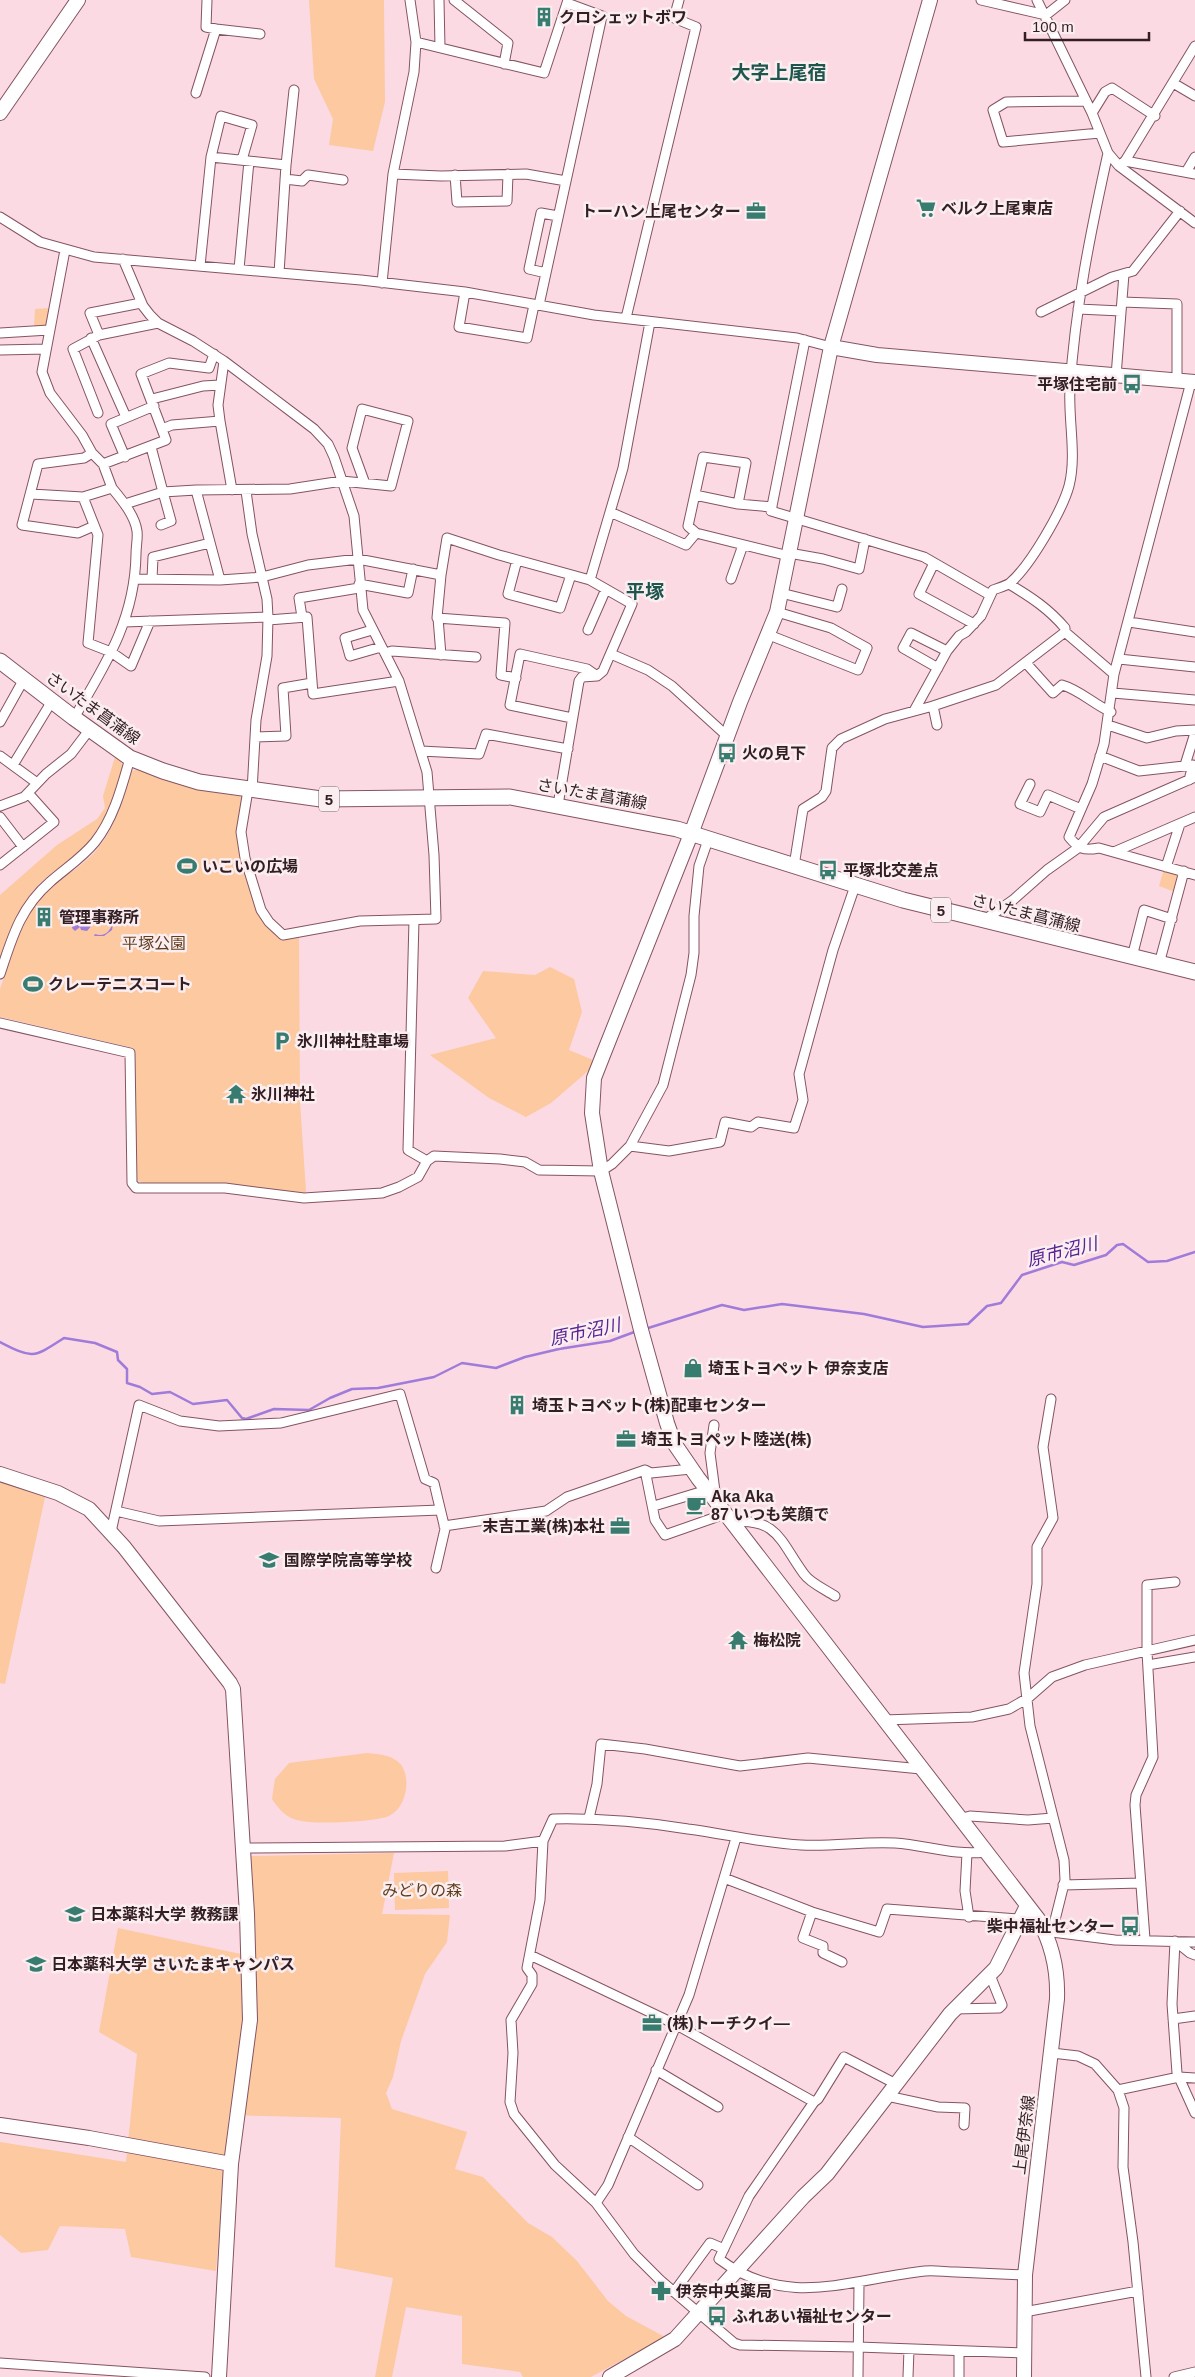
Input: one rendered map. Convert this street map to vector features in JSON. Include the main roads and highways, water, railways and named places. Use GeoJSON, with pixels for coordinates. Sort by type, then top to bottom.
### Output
{"type":"FeatureCollection","features":[{"type":"Feature","properties":{"kind":"main road","name":"さいたま菖蒲線"},"geometry":{"type":"LineString","coordinates":[[0,661],[130,758],[162,771],[199,782],[321,799],[510,797],[558,805],[664,826],[856,886],[983,921],[1160,964],[1194,970]]}},
{"type":"Feature","properties":{"kind":"waterway","name":"原市沼川"},"geometry":{"type":"LineString","coordinates":[[645,1329],[722,1305],[744,1310],[782,1304],[864,1314],[923,1327],[968,1324],[987,1306],[1001,1303],[1022,1275],[1062,1262],[1074,1265],[1106,1255],[1117,1245],[1123,1244],[1148,1262],[1167,1261],[1195,1252]]}},
{"type":"Feature","properties":{"kind":"waterway","name":"原市沼川"},"geometry":{"type":"LineString","coordinates":[[0,1342],[20,1351],[33,1354],[39,1353],[64,1338],[95,1343],[117,1352],[118,1360],[127,1369],[127,1383],[140,1387],[152,1394],[170,1392],[193,1404],[227,1400],[242,1418],[246,1419],[274,1409],[309,1410],[330,1398],[352,1389],[378,1388],[434,1377],[462,1363],[496,1368],[525,1357],[559,1349],[610,1341],[637,1331]]}},
{"type":"Feature","properties":{"kind":"place","name":"クロシェットボワ"},"geometry":{"type":"Point","coordinates":[544,17]}},
{"type":"Feature","properties":{"kind":"place","name":"ベルク上尾東店"},"geometry":{"type":"Point","coordinates":[926,208]}},
{"type":"Feature","properties":{"kind":"place","name":"トーハン上尾センター"},"geometry":{"type":"Point","coordinates":[756,211]}},
{"type":"Feature","properties":{"kind":"place","name":"平塚住宅前"},"geometry":{"type":"Point","coordinates":[1132,384]}},
{"type":"Feature","properties":{"kind":"place","name":"火の見下"},"geometry":{"type":"Point","coordinates":[727,753]}},
{"type":"Feature","properties":{"kind":"place","name":"いこいの広場"},"geometry":{"type":"Point","coordinates":[187,866]}},
{"type":"Feature","properties":{"kind":"place","name":"平塚北交差点"},"geometry":{"type":"Point","coordinates":[828,870]}},
{"type":"Feature","properties":{"kind":"place","name":"管理事務所"},"geometry":{"type":"Point","coordinates":[44,917]}},
{"type":"Feature","properties":{"kind":"place","name":"クレーテニスコート"},"geometry":{"type":"Point","coordinates":[33,984]}},
{"type":"Feature","properties":{"kind":"place","name":"氷川神社駐車場"},"geometry":{"type":"Point","coordinates":[282,1041]}},
{"type":"Feature","properties":{"kind":"place","name":"氷川神社"},"geometry":{"type":"Point","coordinates":[236,1094]}},
{"type":"Feature","properties":{"kind":"place","name":"埼玉トヨペット 伊奈支店"},"geometry":{"type":"Point","coordinates":[693,1368]}},
{"type":"Feature","properties":{"kind":"place","name":"埼玉トヨペット(株)配車センター"},"geometry":{"type":"Point","coordinates":[517,1405]}},
{"type":"Feature","properties":{"kind":"place","name":"埼玉トヨペット陸送(株)"},"geometry":{"type":"Point","coordinates":[626,1439]}},
{"type":"Feature","properties":{"kind":"place","name":"Aka Aka 87 いつも笑顔で"},"geometry":{"type":"Point","coordinates":[696,1505]}},
{"type":"Feature","properties":{"kind":"place","name":"末吉工業(株)本社"},"geometry":{"type":"Point","coordinates":[620,1526]}},
{"type":"Feature","properties":{"kind":"place","name":"国際学院高等学校"},"geometry":{"type":"Point","coordinates":[269,1560]}},
{"type":"Feature","properties":{"kind":"place","name":"梅松院"},"geometry":{"type":"Point","coordinates":[738,1640]}},
{"type":"Feature","properties":{"kind":"place","name":"日本薬科大学 教務課"},"geometry":{"type":"Point","coordinates":[75,1914]}},
{"type":"Feature","properties":{"kind":"place","name":"柴中福祉センター"},"geometry":{"type":"Point","coordinates":[1130,1926]}},
{"type":"Feature","properties":{"kind":"place","name":"日本薬科大学 さいたまキャンパス"},"geometry":{"type":"Point","coordinates":[36,1964]}},
{"type":"Feature","properties":{"kind":"place","name":"(株)トーチクイ―"},"geometry":{"type":"Point","coordinates":[652,2023]}},
{"type":"Feature","properties":{"kind":"place","name":"伊奈中央薬局"},"geometry":{"type":"Point","coordinates":[661,2291]}},
{"type":"Feature","properties":{"kind":"place","name":"ふれあい福祉センター"},"geometry":{"type":"Point","coordinates":[717,2316]}},
{"type":"Feature","properties":{"kind":"district","name":"大字上尾宿"},"geometry":{"type":"Point","coordinates":[779,72]}},
{"type":"Feature","properties":{"kind":"district","name":"平塚"},"geometry":{"type":"Point","coordinates":[645,591]}},
{"type":"Feature","properties":{"kind":"park label","name":"平塚公園"},"geometry":{"type":"Point","coordinates":[154,943]}},
{"type":"Feature","properties":{"kind":"park label","name":"みどりの森"},"geometry":{"type":"Point","coordinates":[422,1890]}}]}
